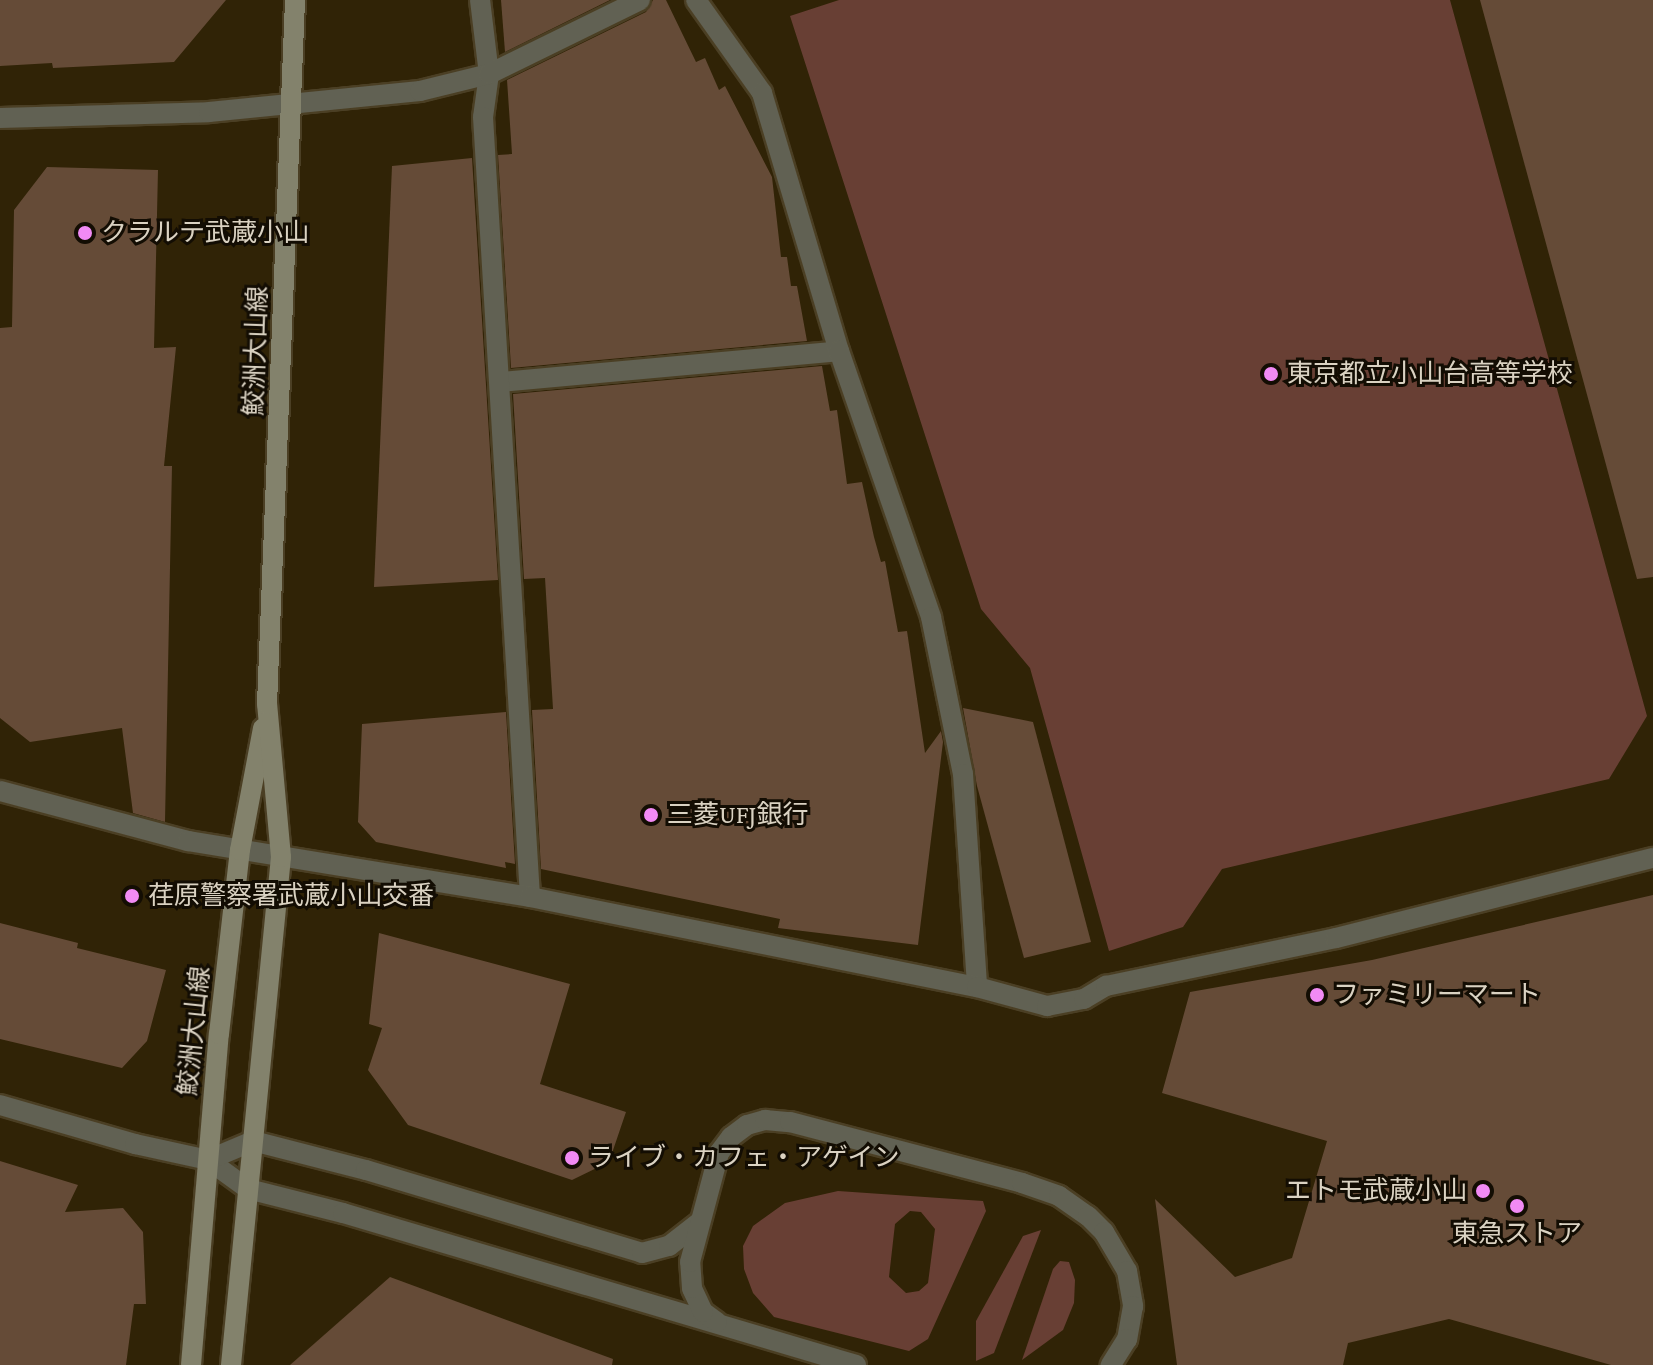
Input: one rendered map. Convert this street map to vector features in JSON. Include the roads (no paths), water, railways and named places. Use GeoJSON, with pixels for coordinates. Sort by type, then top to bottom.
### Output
{"type":"FeatureCollection","features":[{"type":"Feature","properties":{"kind":"main road","name":"鮫洲大山線"},"geometry":{"type":"LineString","coordinates":[[231,1365],[281,857],[267,704],[295,0]]}},
{"type":"Feature","properties":{"kind":"main road","name":"鮫洲大山線"},"geometry":{"type":"LineString","coordinates":[[191,1365],[208,1160],[240,850],[267,704]]}},
{"type":"Feature","properties":{"kind":"street"},"geometry":{"type":"LineString","coordinates":[[480,0],[489,74],[483,117],[530,897]]}},
{"type":"Feature","properties":{"kind":"street"},"geometry":{"type":"LineString","coordinates":[[0,118],[209,112],[420,91],[489,74],[640,0]]}},
{"type":"Feature","properties":{"kind":"street"},"geometry":{"type":"LineString","coordinates":[[696,0],[762,93],[839,351],[931,617],[963,774],[977,987]]}},
{"type":"Feature","properties":{"kind":"street"},"geometry":{"type":"LineString","coordinates":[[501,382],[839,351]]}},
{"type":"Feature","properties":{"kind":"street"},"geometry":{"type":"LineString","coordinates":[[0,791],[188,841],[530,897],[977,987],[1047,1006],[1084,999],[1106,986],[1336,938],[1653,858]]}},
{"type":"Feature","properties":{"kind":"street"},"geometry":{"type":"LineString","coordinates":[[0,1105],[135,1144],[208,1160],[248,1189],[343,1213],[856,1365]]}},
{"type":"Feature","properties":{"kind":"street"},"geometry":{"type":"LineString","coordinates":[[723,1327],[703,1312],[692,1288],[690,1262],[719,1153],[731,1137],[747,1125],[765,1120],[790,1122],[1022,1183],[1059,1196],[1088,1216],[1104,1232],[1127,1271],[1133,1306],[1127,1339],[1111,1365]]}},
{"type":"Feature","properties":{"kind":"street"},"geometry":{"type":"LineString","coordinates":[[208,1160],[253,1141],[366,1170],[642,1253],[669,1246],[700,1222]]}},
{"type":"Feature","properties":{"kind":"place","name":"クラルテ武蔵小山"},"geometry":{"type":"Point","coordinates":[85,233]}},
{"type":"Feature","properties":{"kind":"place","name":"東京都立小山台高等学校"},"geometry":{"type":"Point","coordinates":[1271,374]}},
{"type":"Feature","properties":{"kind":"place","name":"三菱UFJ銀行"},"geometry":{"type":"Point","coordinates":[651,815]}},
{"type":"Feature","properties":{"kind":"place","name":"荏原警察署武蔵小山交番"},"geometry":{"type":"Point","coordinates":[132,896]}},
{"type":"Feature","properties":{"kind":"place","name":"ファミリーマート"},"geometry":{"type":"Point","coordinates":[1317,995]}},
{"type":"Feature","properties":{"kind":"place","name":"ライブ・カフェ・アゲイン"},"geometry":{"type":"Point","coordinates":[572,1158]}},
{"type":"Feature","properties":{"kind":"place","name":"エトモ武蔵小山"},"geometry":{"type":"Point","coordinates":[1483,1191]}},
{"type":"Feature","properties":{"kind":"place","name":"東急ストア"},"geometry":{"type":"Point","coordinates":[1517,1206]}}]}
